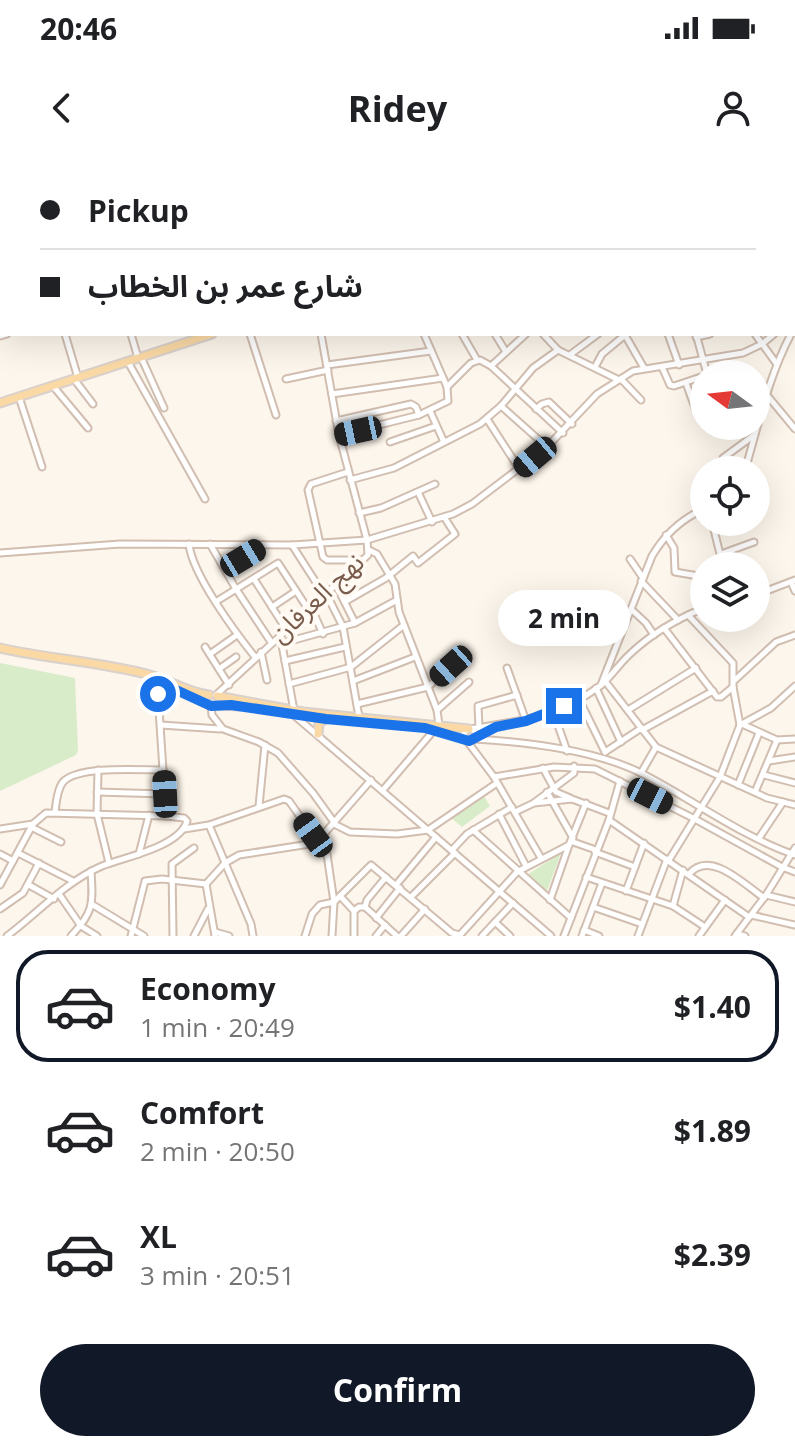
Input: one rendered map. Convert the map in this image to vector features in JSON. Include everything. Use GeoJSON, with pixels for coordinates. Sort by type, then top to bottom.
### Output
{"type":"FeatureCollection","features":[{"type":"Feature","properties":{"kind":"main road"},"geometry":{"type":"LineString","coordinates":[[0,403],[128,362],[190,337]]}},
{"type":"Feature","properties":{"kind":"main road"},"geometry":{"type":"LineString","coordinates":[[0,650],[66,666],[135,676],[213,700],[326,719],[470,729]]}},
{"type":"Feature","properties":{"kind":"main road"},"geometry":{"type":"LineString","coordinates":[[0,650],[148,674],[213,700]]}},
{"type":"Feature","properties":{"kind":"main road"},"geometry":{"type":"LineString","coordinates":[[295,713],[437,727],[472,739]]}},
{"type":"Feature","properties":{"kind":"main road"},"geometry":{"type":"LineString","coordinates":[[318,734],[319,724],[326,719]]}},
{"type":"Feature","properties":{"kind":"street"},"geometry":{"type":"LineString","coordinates":[[65,336],[76,379],[93,404]]}},
{"type":"Feature","properties":{"kind":"street"},"geometry":{"type":"LineString","coordinates":[[132,336],[164,408]]}},
{"type":"Feature","properties":{"kind":"street"},"geometry":{"type":"LineString","coordinates":[[251,336],[276,415]]}},
{"type":"Feature","properties":{"kind":"street","name":"نهج العرفان"},"geometry":{"type":"LineString","coordinates":[[213,700],[369,550],[339,435],[321,336]]}},
{"type":"Feature","properties":{"kind":"street"},"geometry":{"type":"LineString","coordinates":[[339,435],[419,415],[448,401],[447,387],[425,336]]}},
{"type":"Feature","properties":{"kind":"street"},"geometry":{"type":"LineString","coordinates":[[463,336],[477,360],[491,366],[563,433]]}},
{"type":"Feature","properties":{"kind":"street"},"geometry":{"type":"LineString","coordinates":[[496,336],[506,352]]}},
{"type":"Feature","properties":{"kind":"street"},"geometry":{"type":"LineString","coordinates":[[491,366],[524,336]]}},
{"type":"Feature","properties":{"kind":"street"},"geometry":{"type":"LineString","coordinates":[[545,336],[558,350],[620,380],[641,400]]}},
{"type":"Feature","properties":{"kind":"street"},"geometry":{"type":"LineString","coordinates":[[571,354],[595,336]]}},
{"type":"Feature","properties":{"kind":"street"},"geometry":{"type":"LineString","coordinates":[[595,367],[602,354],[624,336]]}},
{"type":"Feature","properties":{"kind":"street"},"geometry":{"type":"LineString","coordinates":[[626,336],[644,368]]}},
{"type":"Feature","properties":{"kind":"street"},"geometry":{"type":"LineString","coordinates":[[669,336],[679,365]]}},
{"type":"Feature","properties":{"kind":"street"},"geometry":{"type":"LineString","coordinates":[[696,336],[702,360]]}},
{"type":"Feature","properties":{"kind":"street"},"geometry":{"type":"LineString","coordinates":[[756,336],[776,363]]}},
{"type":"Feature","properties":{"kind":"street"},"geometry":{"type":"LineString","coordinates":[[707,360],[743,353],[772,336]]}},
{"type":"Feature","properties":{"kind":"street"},"geometry":{"type":"LineString","coordinates":[[770,382],[790,336]]}},
{"type":"Feature","properties":{"kind":"street"},"geometry":{"type":"LineString","coordinates":[[350,480],[394,468],[487,419],[533,368],[558,350]]}},
{"type":"Feature","properties":{"kind":"street"},"geometry":{"type":"LineString","coordinates":[[286,379],[328,367],[431,351]]}},
{"type":"Feature","properties":{"kind":"street"},"geometry":{"type":"LineString","coordinates":[[447,387],[477,360]]}},
{"type":"Feature","properties":{"kind":"street"},"geometry":{"type":"LineString","coordinates":[[128,362],[205,499]]}},
{"type":"Feature","properties":{"kind":"street"},"geometry":{"type":"LineString","coordinates":[[0,553],[120,544],[292,545],[367,540],[432,522],[472,504],[520,470],[563,433],[597,394],[633,371],[690,363]]}},
{"type":"Feature","properties":{"kind":"street"},"geometry":{"type":"LineString","coordinates":[[662,367],[670,385],[690,381]]}},
{"type":"Feature","properties":{"kind":"street"},"geometry":{"type":"LineString","coordinates":[[332,394],[443,378]]}},
{"type":"Feature","properties":{"kind":"street"},"geometry":{"type":"LineString","coordinates":[[686,383],[690,394]]}},
{"type":"Feature","properties":{"kind":"street"},"geometry":{"type":"LineString","coordinates":[[53,386],[88,428]]}},
{"type":"Feature","properties":{"kind":"street"},"geometry":{"type":"LineString","coordinates":[[19,396],[42,467]]}},
{"type":"Feature","properties":{"kind":"street"},"geometry":{"type":"LineString","coordinates":[[770,399],[795,429]]}},
{"type":"Feature","properties":{"kind":"street"},"geometry":{"type":"LineString","coordinates":[[536,409],[549,402],[572,424]]}},
{"type":"Feature","properties":{"kind":"street"},"geometry":{"type":"LineString","coordinates":[[336,421],[411,404],[419,415]]}},
{"type":"Feature","properties":{"kind":"street"},"geometry":{"type":"LineString","coordinates":[[501,406],[547,447]]}},
{"type":"Feature","properties":{"kind":"street"},"geometry":{"type":"LineString","coordinates":[[430,411],[444,442]]}},
{"type":"Feature","properties":{"kind":"street"},"geometry":{"type":"LineString","coordinates":[[487,419],[520,470]]}},
{"type":"Feature","properties":{"kind":"street"},"geometry":{"type":"LineString","coordinates":[[390,442],[436,426]]}},
{"type":"Feature","properties":{"kind":"street"},"geometry":{"type":"LineString","coordinates":[[726,456],[748,440]]}},
{"type":"Feature","properties":{"kind":"street"},"geometry":{"type":"LineString","coordinates":[[348,472],[308,486],[323,557],[327,560],[362,560]]}},
{"type":"Feature","properties":{"kind":"street"},"geometry":{"type":"LineString","coordinates":[[359,513],[381,508],[435,484]]}},
{"type":"Feature","properties":{"kind":"street"},"geometry":{"type":"LineString","coordinates":[[418,492],[432,522]]}},
{"type":"Feature","properties":{"kind":"street"},"geometry":{"type":"LineString","coordinates":[[621,742],[601,685],[603,674],[652,556],[666,535],[690,516]]}},
{"type":"Feature","properties":{"kind":"street"},"geometry":{"type":"LineString","coordinates":[[346,601],[413,556],[418,563],[455,534],[444,517]]}},
{"type":"Feature","properties":{"kind":"street"},"geometry":{"type":"LineString","coordinates":[[666,535],[674,548],[675,572],[690,575]]}},
{"type":"Feature","properties":{"kind":"street"},"geometry":{"type":"LineString","coordinates":[[726,552],[754,542]]}},
{"type":"Feature","properties":{"kind":"street"},"geometry":{"type":"LineString","coordinates":[[209,543],[271,642]]}},
{"type":"Feature","properties":{"kind":"street"},"geometry":{"type":"LineString","coordinates":[[189,544],[196,567],[237,635],[258,654],[267,680]]}},
{"type":"Feature","properties":{"kind":"street"},"geometry":{"type":"LineString","coordinates":[[226,569],[263,545]]}},
{"type":"Feature","properties":{"kind":"street"},"geometry":{"type":"LineString","coordinates":[[292,545],[325,593],[343,627],[359,718]]}},
{"type":"Feature","properties":{"kind":"street"},"geometry":{"type":"LineString","coordinates":[[369,550],[377,554],[395,584],[404,625],[437,710],[437,727],[383,790]]}},
{"type":"Feature","properties":{"kind":"street"},"geometry":{"type":"LineString","coordinates":[[630,559],[642,580],[678,620]]}},
{"type":"Feature","properties":{"kind":"street"},"geometry":{"type":"LineString","coordinates":[[217,601],[278,563],[310,608],[323,634]]}},
{"type":"Feature","properties":{"kind":"street"},"geometry":{"type":"LineString","coordinates":[[254,579],[283,632],[295,713],[551,936]]}},
{"type":"Feature","properties":{"kind":"street"},"geometry":{"type":"LineString","coordinates":[[770,590],[793,581],[795,591]]}},
{"type":"Feature","properties":{"kind":"street"},"geometry":{"type":"LineString","coordinates":[[336,585],[355,623]]}},
{"type":"Feature","properties":{"kind":"street"},"geometry":{"type":"LineString","coordinates":[[272,607],[296,591]]}},
{"type":"Feature","properties":{"kind":"street"},"geometry":{"type":"LineString","coordinates":[[283,643],[355,623],[397,600]]}},
{"type":"Feature","properties":{"kind":"street"},"geometry":{"type":"LineString","coordinates":[[632,610],[654,635]]}},
{"type":"Feature","properties":{"kind":"street"},"geometry":{"type":"LineString","coordinates":[[639,936],[668,860],[693,818],[701,807],[720,777],[742,725],[733,684],[733,663],[688,615],[654,635],[629,655],[601,685],[579,699],[526,721],[470,729],[464,734],[472,739],[516,742],[598,758],[641,773],[701,807],[759,838],[794,852],[736,935]]}},
{"type":"Feature","properties":{"kind":"street"},"geometry":{"type":"LineString","coordinates":[[289,684],[351,667],[404,625]]}},
{"type":"Feature","properties":{"kind":"street"},"geometry":{"type":"LineString","coordinates":[[664,628],[719,697],[776,642],[795,635]]}},
{"type":"Feature","properties":{"kind":"street"},"geometry":{"type":"LineString","coordinates":[[210,654],[237,635]]}},
{"type":"Feature","properties":{"kind":"street"},"geometry":{"type":"LineString","coordinates":[[205,647],[229,685]]}},
{"type":"Feature","properties":{"kind":"street"},"geometry":{"type":"LineString","coordinates":[[285,661],[345,647]]}},
{"type":"Feature","properties":{"kind":"street"},"geometry":{"type":"LineString","coordinates":[[219,669],[236,657]]}},
{"type":"Feature","properties":{"kind":"street"},"geometry":{"type":"LineString","coordinates":[[353,681],[415,657]]}},
{"type":"Feature","properties":{"kind":"street"},"geometry":{"type":"LineString","coordinates":[[357,704],[428,687],[451,666]]}},
{"type":"Feature","properties":{"kind":"street"},"geometry":{"type":"LineString","coordinates":[[507,668],[526,721]]}},
{"type":"Feature","properties":{"kind":"street"},"geometry":{"type":"LineString","coordinates":[[628,710],[696,668]]}},
{"type":"Feature","properties":{"kind":"street"},"geometry":{"type":"LineString","coordinates":[[437,710],[469,682]]}},
{"type":"Feature","properties":{"kind":"street"},"geometry":{"type":"LineString","coordinates":[[161,683],[158,694],[166,816]]}},
{"type":"Feature","properties":{"kind":"street"},"geometry":{"type":"LineString","coordinates":[[601,685],[628,710],[656,747],[738,785],[795,805]]}},
{"type":"Feature","properties":{"kind":"street"},"geometry":{"type":"LineString","coordinates":[[742,725],[771,708],[795,686]]}},
{"type":"Feature","properties":{"kind":"street"},"geometry":{"type":"LineString","coordinates":[[598,758],[641,729],[713,691]]}},
{"type":"Feature","properties":{"kind":"street"},"geometry":{"type":"LineString","coordinates":[[479,728],[478,706],[517,695]]}},
{"type":"Feature","properties":{"kind":"street"},"geometry":{"type":"LineString","coordinates":[[579,699],[605,752]]}},
{"type":"Feature","properties":{"kind":"street"},"geometry":{"type":"LineString","coordinates":[[213,700],[212,715],[223,729]]}},
{"type":"Feature","properties":{"kind":"street"},"geometry":{"type":"LineString","coordinates":[[553,711],[568,752]]}},
{"type":"Feature","properties":{"kind":"street"},"geometry":{"type":"LineString","coordinates":[[161,725],[223,729],[265,745],[278,753],[342,830],[358,834],[428,830],[496,780],[543,768],[574,766],[595,769],[795,872]]}},
{"type":"Feature","properties":{"kind":"street"},"geometry":{"type":"LineString","coordinates":[[742,725],[777,740],[795,739]]}},
{"type":"Feature","properties":{"kind":"street"},"geometry":{"type":"LineString","coordinates":[[472,739],[496,727]]}},
{"type":"Feature","properties":{"kind":"street"},"geometry":{"type":"LineString","coordinates":[[470,729],[475,732],[472,739],[482,759],[541,858]]}},
{"type":"Feature","properties":{"kind":"street"},"geometry":{"type":"LineString","coordinates":[[738,785],[759,733]]}},
{"type":"Feature","properties":{"kind":"street"},"geometry":{"type":"LineString","coordinates":[[755,792],[777,740]]}},
{"type":"Feature","properties":{"kind":"street"},"geometry":{"type":"LineString","coordinates":[[259,806],[265,745]]}},
{"type":"Feature","properties":{"kind":"street"},"geometry":{"type":"LineString","coordinates":[[641,773],[656,747]]}},
{"type":"Feature","properties":{"kind":"street"},"geometry":{"type":"LineString","coordinates":[[769,761],[795,757]]}},
{"type":"Feature","properties":{"kind":"street"},"geometry":{"type":"LineString","coordinates":[[534,803],[574,773],[574,766]]}},
{"type":"Feature","properties":{"kind":"street"},"geometry":{"type":"LineString","coordinates":[[543,768],[559,794],[586,803],[609,816],[750,916],[795,925]]}},
{"type":"Feature","properties":{"kind":"street"},"geometry":{"type":"LineString","coordinates":[[0,829],[32,825],[51,812],[62,782],[98,770],[163,770]]}},
{"type":"Feature","properties":{"kind":"street"},"geometry":{"type":"LineString","coordinates":[[98,770],[97,814],[109,863]]}},
{"type":"Feature","properties":{"kind":"street"},"geometry":{"type":"LineString","coordinates":[[764,775],[795,783]]}},
{"type":"Feature","properties":{"kind":"street"},"geometry":{"type":"LineString","coordinates":[[206,884],[225,863],[239,855],[316,843],[371,780]]}},
{"type":"Feature","properties":{"kind":"street"},"geometry":{"type":"LineString","coordinates":[[564,936],[620,781]]}},
{"type":"Feature","properties":{"kind":"street"},"geometry":{"type":"LineString","coordinates":[[97,792],[165,794]]}},
{"type":"Feature","properties":{"kind":"street"},"geometry":{"type":"LineString","coordinates":[[547,792],[572,842],[635,867]]}},
{"type":"Feature","properties":{"kind":"street"},"geometry":{"type":"LineString","coordinates":[[411,897],[473,830],[499,814],[534,803],[572,799]]}},
{"type":"Feature","properties":{"kind":"street"},"geometry":{"type":"LineString","coordinates":[[183,829],[209,825],[259,806],[286,800],[313,835],[322,836]]}},
{"type":"Feature","properties":{"kind":"street"},"geometry":{"type":"LineString","coordinates":[[759,838],[783,802]]}},
{"type":"Feature","properties":{"kind":"street"},"geometry":{"type":"LineString","coordinates":[[550,900],[586,803]]}},
{"type":"Feature","properties":{"kind":"street"},"geometry":{"type":"LineString","coordinates":[[7,936],[73,881],[109,863],[157,848],[187,823],[184,818],[166,816],[51,812]]}},
{"type":"Feature","properties":{"kind":"street"},"geometry":{"type":"LineString","coordinates":[[499,814],[526,866]]}},
{"type":"Feature","properties":{"kind":"street"},"geometry":{"type":"LineString","coordinates":[[139,854],[149,815]]}},
{"type":"Feature","properties":{"kind":"street"},"geometry":{"type":"LineString","coordinates":[[32,825],[61,842]]}},
{"type":"Feature","properties":{"kind":"street"},"geometry":{"type":"LineString","coordinates":[[0,885],[32,825]]}},
{"type":"Feature","properties":{"kind":"street"},"geometry":{"type":"LineString","coordinates":[[209,825],[251,924],[253,936]]}},
{"type":"Feature","properties":{"kind":"street"},"geometry":{"type":"LineString","coordinates":[[473,830],[571,918]]}},
{"type":"Feature","properties":{"kind":"street"},"geometry":{"type":"LineString","coordinates":[[322,836],[334,902],[332,936]]}},
{"type":"Feature","properties":{"kind":"street"},"geometry":{"type":"LineString","coordinates":[[376,918],[436,837]]}},
{"type":"Feature","properties":{"kind":"street"},"geometry":{"type":"LineString","coordinates":[[305,936],[312,914],[320,905],[334,902],[369,865],[454,935],[460,935],[517,872],[572,842]]}},
{"type":"Feature","properties":{"kind":"street"},"geometry":{"type":"LineString","coordinates":[[626,891],[644,843]]}},
{"type":"Feature","properties":{"kind":"street"},"geometry":{"type":"LineString","coordinates":[[173,936],[173,861],[194,848]]}},
{"type":"Feature","properties":{"kind":"street"},"geometry":{"type":"LineString","coordinates":[[18,853],[73,881]]}},
{"type":"Feature","properties":{"kind":"street"},"geometry":{"type":"LineString","coordinates":[[0,854],[13,861]]}},
{"type":"Feature","properties":{"kind":"street"},"geometry":{"type":"LineString","coordinates":[[0,909],[20,896],[39,863]]}},
{"type":"Feature","properties":{"kind":"street"},"geometry":{"type":"LineString","coordinates":[[673,906],[686,872],[700,866],[719,867],[765,896],[795,902]]}},
{"type":"Feature","properties":{"kind":"street"},"geometry":{"type":"LineString","coordinates":[[71,936],[87,920],[93,905],[91,871]]}},
{"type":"Feature","properties":{"kind":"street"},"geometry":{"type":"LineString","coordinates":[[365,907],[386,877]]}},
{"type":"Feature","properties":{"kind":"street"},"geometry":{"type":"LineString","coordinates":[[586,877],[673,906],[705,927]]}},
{"type":"Feature","properties":{"kind":"street"},"geometry":{"type":"LineString","coordinates":[[132,933],[144,882],[172,880],[206,884]]}},
{"type":"Feature","properties":{"kind":"street"},"geometry":{"type":"LineString","coordinates":[[599,936],[583,933],[602,883]]}},
{"type":"Feature","properties":{"kind":"street"},"geometry":{"type":"LineString","coordinates":[[206,884],[215,934],[229,936]]}},
{"type":"Feature","properties":{"kind":"street"},"geometry":{"type":"LineString","coordinates":[[29,885],[54,899]]}},
{"type":"Feature","properties":{"kind":"street"},"geometry":{"type":"LineString","coordinates":[[59,894],[81,926],[97,936]]}},
{"type":"Feature","properties":{"kind":"street"},"geometry":{"type":"LineString","coordinates":[[340,896],[354,911],[354,936]]}},
{"type":"Feature","properties":{"kind":"street"},"geometry":{"type":"LineString","coordinates":[[699,936],[725,900]]}},
{"type":"Feature","properties":{"kind":"street"},"geometry":{"type":"LineString","coordinates":[[482,936],[513,903]]}},
{"type":"Feature","properties":{"kind":"street"},"geometry":{"type":"LineString","coordinates":[[93,905],[132,933],[144,936]]}},
{"type":"Feature","properties":{"kind":"street"},"geometry":{"type":"LineString","coordinates":[[194,936],[210,906]]}},
{"type":"Feature","properties":{"kind":"street"},"geometry":{"type":"LineString","coordinates":[[354,911],[365,907],[399,936],[425,909]]}},
{"type":"Feature","properties":{"kind":"street"},"geometry":{"type":"LineString","coordinates":[[593,907],[642,924]]}},
{"type":"Feature","properties":{"kind":"street"},"geometry":{"type":"LineString","coordinates":[[495,922],[510,936]]}},
{"type":"Feature","properties":{"kind":"street"},"geometry":{"type":"LineString","coordinates":[[376,936],[385,925]]}},
{"type":"Feature","properties":{"kind":"street"},"geometry":{"type":"LineString","coordinates":[[356,928],[364,936]]}},
{"type":"Feature","properties":{"kind":"street"},"geometry":{"type":"LineString","coordinates":[[736,935],[745,936]]}},
{"type":"Feature","properties":{"kind":"green space"},"geometry":{"type":"Polygon","coordinates":[[[0,663],[75,678],[78,751],[76,755],[0,791],[0,663]]]}},
{"type":"Feature","properties":{"kind":"green space"},"geometry":{"type":"Polygon","coordinates":[[[483,795],[490,806],[462,827],[450,817],[483,795]]]}},
{"type":"Feature","properties":{"kind":"green space"},"geometry":{"type":"Polygon","coordinates":[[[561,853],[547,891],[527,875],[561,853]]]}},
{"type":"Feature","properties":{"kind":"route"},"geometry":{"type":"LineString","coordinates":[[158,694],[161,683],[213,707],[231,705],[295,716],[425,728],[469,741],[496,727],[526,721],[564,706]]}}]}
